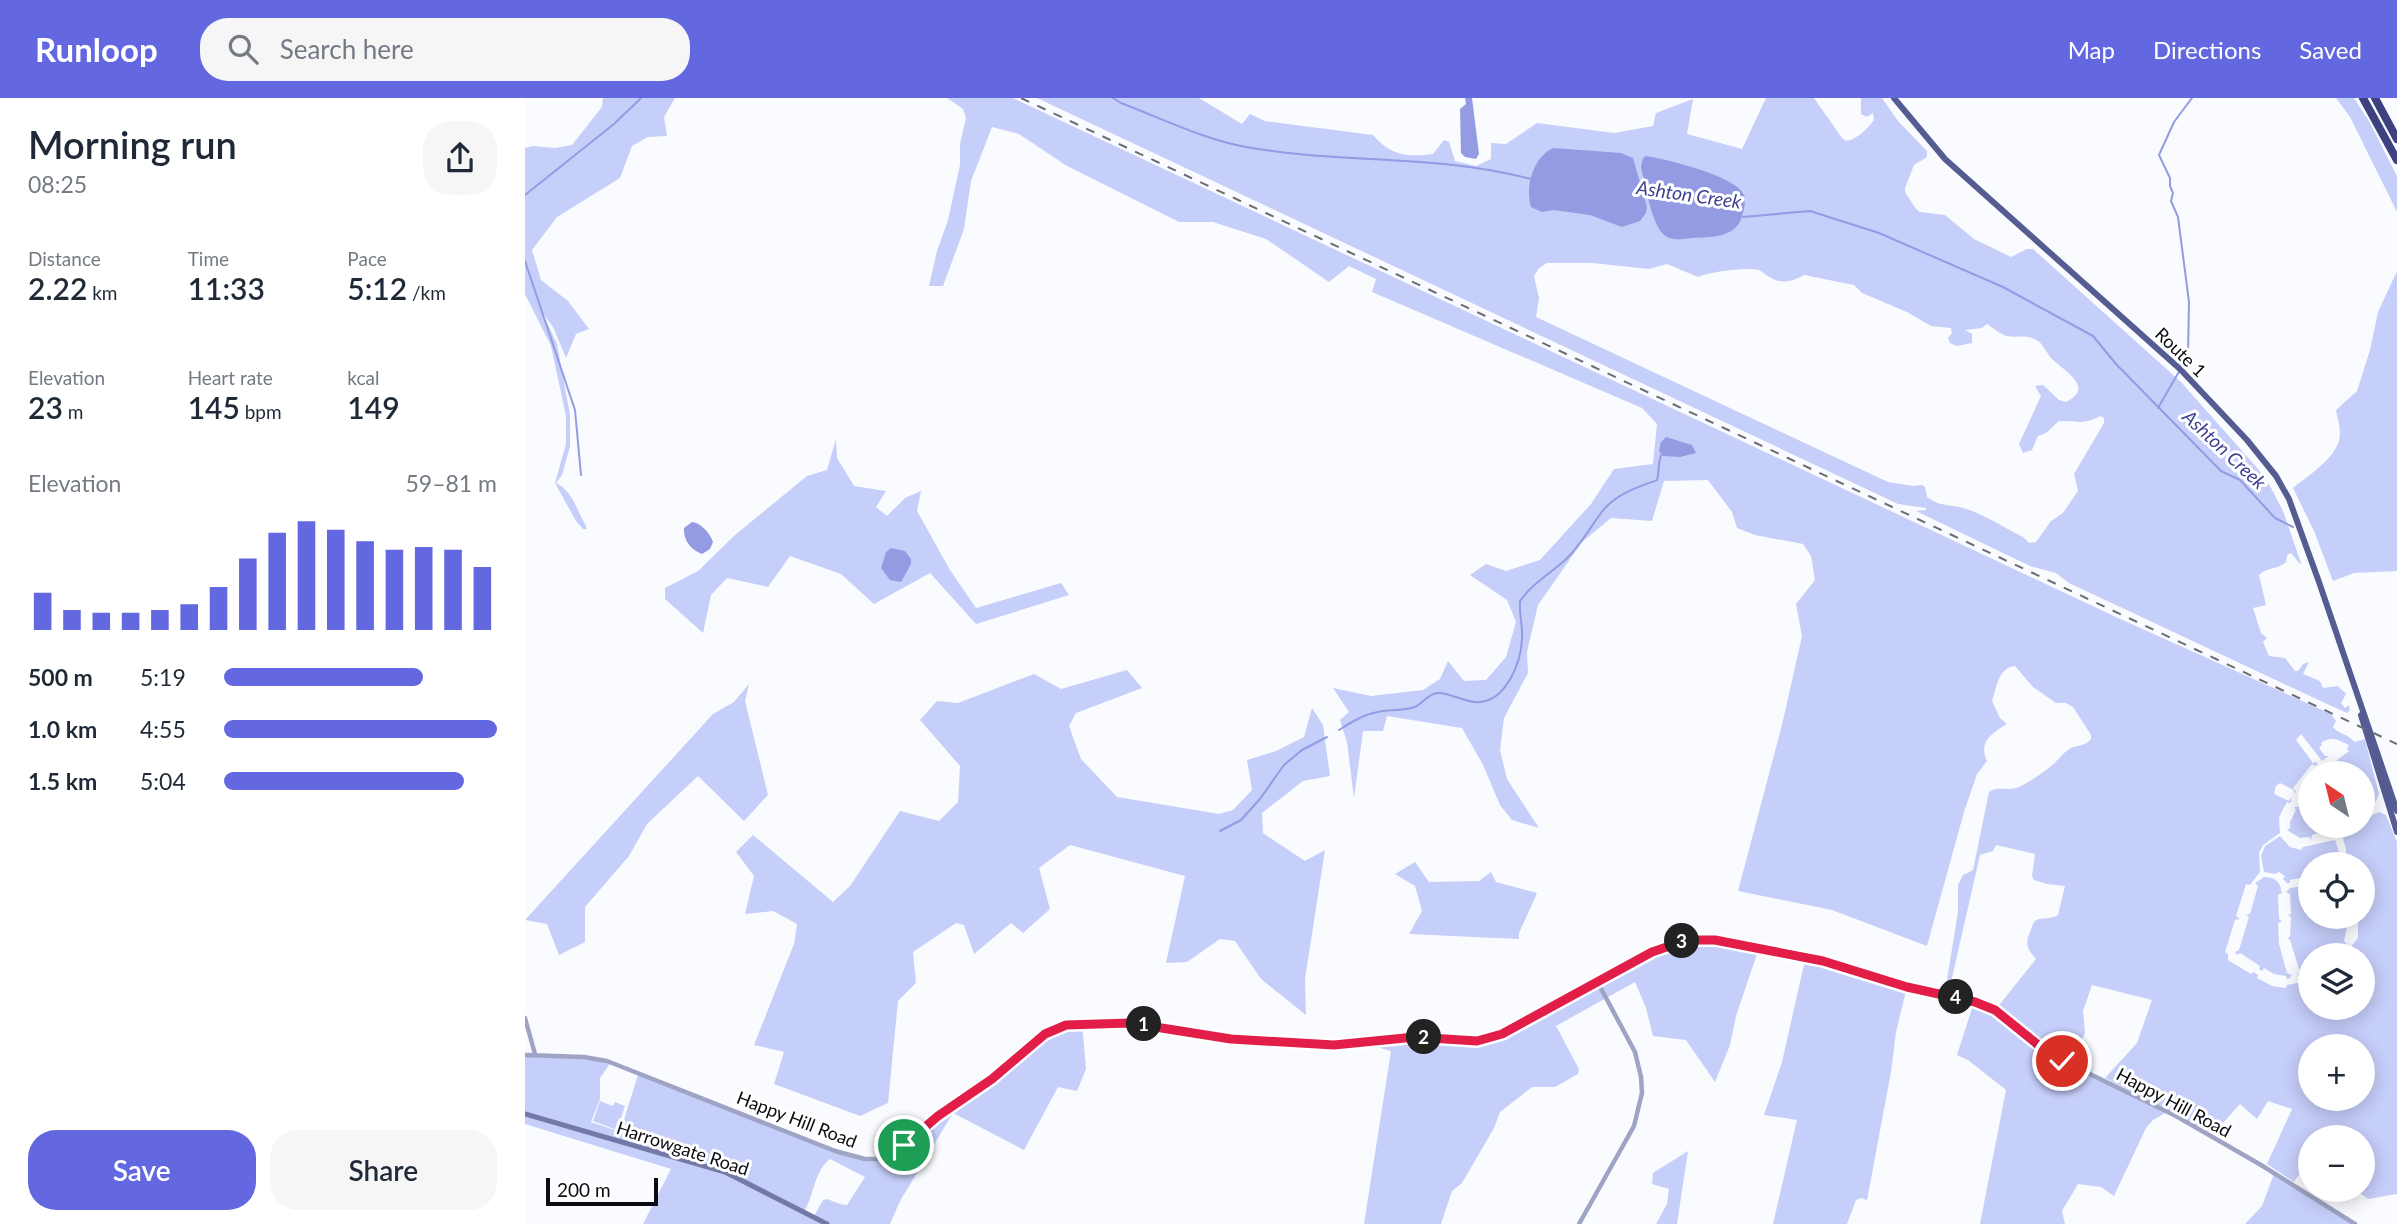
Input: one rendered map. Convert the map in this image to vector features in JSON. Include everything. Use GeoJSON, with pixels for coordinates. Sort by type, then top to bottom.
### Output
{"type":"FeatureCollection","features":[{"type":"Feature","properties":{"kind":"highway"},"geometry":{"type":"LineString","coordinates":[[2363,98],[2397,160]]}},
{"type":"Feature","properties":{"kind":"highway"},"geometry":{"type":"LineString","coordinates":[[2375,98],[2397,139]]}},
{"type":"Feature","properties":{"kind":"main road","name":"Route 1"},"geometry":{"type":"LineString","coordinates":[[1894,98],[1945,159],[2180,369],[2265,460],[2289,499],[2397,811]]}},
{"type":"Feature","properties":{"kind":"main road","name":"Route 1"},"geometry":{"type":"LineString","coordinates":[[2355,690],[2397,832]]}},
{"type":"Feature","properties":{"kind":"main road","name":"Harrowgate Road"},"geometry":{"type":"LineString","coordinates":[[525,1114],[725,1172],[827,1224]]}},
{"type":"Feature","properties":{"kind":"street","name":"Happy Hill Road"},"geometry":{"type":"LineString","coordinates":[[525,1055],[584,1057],[616,1063],[835,1151],[872,1159],[896,1151],[1045,1034],[1058,1027],[1077,1023],[1130,1023],[1231,1039],[1321,1044],[1415,1037],[1477,1041],[1502,1034],[1663,947],[1687,940],[1706,939],[1811,958],[1907,987],[1975,1002],[1995,1010],[2055,1057],[2183,1120],[2355,1224]]}},
{"type":"Feature","properties":{"kind":"street"},"geometry":{"type":"LineString","coordinates":[[1579,1224],[1634,1126],[1641,1098],[1641,1077],[1635,1052],[1597,981]]}},
{"type":"Feature","properties":{"kind":"street"},"geometry":{"type":"LineString","coordinates":[[525,1018],[535,1054]]}},
{"type":"Feature","properties":{"kind":"shaded area"},"geometry":{"type":"Polygon","coordinates":[[[603,98],[675,98],[664,117],[667,136],[648,137],[632,146],[620,178],[557,217],[532,250],[541,280],[568,301],[589,329],[576,334],[566,358],[553,327],[542,312],[557,344],[570,415],[570,446],[562,475],[556,483],[567,491],[574,502],[587,529],[583,529],[555,483],[566,444],[566,416],[551,346],[525,294],[525,148],[572,145],[602,107],[603,98]]]}},
{"type":"Feature","properties":{"kind":"shaded area"},"geometry":{"type":"Polygon","coordinates":[[[947,98],[1013,98],[2116,617],[2331,714],[2336,721],[2333,727],[2335,729],[2354,742],[2365,739],[2371,761],[2336,761],[2349,751],[2349,745],[2328,739],[2321,743],[2319,748],[2325,756],[2329,756],[2322,761],[2301,734],[2296,740],[2312,761],[2298,761],[2298,782],[2293,788],[2296,791],[2294,794],[2294,790],[2280,783],[2276,786],[2274,794],[2292,800],[2287,802],[2279,817],[2280,833],[2263,845],[2259,853],[2260,872],[2250,885],[2246,884],[2236,916],[2240,919],[2235,920],[2225,952],[2228,954],[2228,960],[2251,974],[2254,972],[2258,975],[2257,978],[2272,986],[2286,988],[2287,985],[2298,983],[2298,1020],[2375,1020],[2375,943],[2354,943],[2358,938],[2358,929],[2375,929],[2375,852],[2346,852],[2343,838],[2375,838],[2375,814],[2379,812],[2386,815],[2397,842],[2397,1194],[2375,1198],[2375,1125],[2298,1125],[2298,1176],[2294,1182],[2267,1164],[2292,1109],[2268,1101],[2257,1119],[2240,1104],[2213,1134],[2105,1078],[2137,1043],[2152,1000],[2092,985],[2083,1011],[2085,1033],[2071,1063],[2045,1048],[1996,1009],[2036,959],[2027,943],[2034,922],[2058,915],[2065,886],[2034,880],[2032,876],[2035,854],[1996,845],[1993,851],[1980,855],[1951,982],[1962,986],[1970,985],[1966,997],[1945,992],[1958,912],[1958,885],[1963,875],[1973,870],[1989,792],[2025,784],[2050,767],[2068,750],[2091,739],[2073,707],[2066,703],[2056,703],[2033,687],[2015,666],[2005,670],[1997,684],[1992,701],[2000,718],[2007,724],[1985,743],[1987,761],[1977,774],[1964,812],[1927,946],[1832,910],[1738,891],[1782,725],[1802,636],[1796,604],[1815,580],[1811,556],[1803,544],[1755,535],[1737,528],[1732,512],[1708,480],[1664,481],[1652,521],[1611,518],[1582,542],[1538,605],[1527,652],[1528,673],[1504,718],[1500,750],[1507,779],[1539,828],[1512,820],[1500,805],[1483,765],[1462,728],[1387,716],[1383,731],[1363,731],[1354,798],[1347,742],[1340,720],[1349,712],[1333,688],[1371,696],[1423,690],[1440,679],[1448,661],[1464,681],[1486,680],[1506,657],[1516,622],[1507,600],[1470,575],[1486,564],[1506,571],[1540,560],[1591,504],[1614,469],[1653,464],[1657,424],[1642,408],[1372,292],[1376,279],[1349,266],[1329,282],[1266,239],[1213,222],[1179,222],[1067,166],[1019,134],[992,127],[971,181],[964,229],[943,286],[929,286],[948,220],[960,165],[960,144],[966,118],[963,109],[947,98]]]}},
{"type":"Feature","properties":{"kind":"shaded area"},"geometry":{"type":"Polygon","coordinates":[[[1037,98],[1199,98],[1242,124],[1250,114],[1265,121],[1373,135],[1386,147],[1400,154],[1433,154],[1444,140],[1449,142],[1455,161],[1476,166],[1491,159],[1491,143],[1506,144],[1537,123],[1614,133],[1653,126],[1656,113],[1693,99],[1687,134],[1742,149],[1766,98],[1814,98],[1846,141],[1858,136],[1874,120],[1873,113],[1867,117],[1861,114],[1861,98],[1882,98],[1898,121],[1927,151],[1927,157],[1914,165],[1905,188],[1916,209],[1920,212],[1945,215],[1974,239],[2011,257],[2033,249],[2181,382],[2258,469],[2283,511],[2301,563],[2291,553],[2287,555],[2283,565],[2259,575],[2266,605],[2253,608],[2261,633],[2267,638],[2263,642],[2269,656],[2285,658],[2295,671],[2309,662],[2303,674],[2320,681],[2323,688],[2338,686],[2346,694],[2341,703],[2345,708],[2349,705],[2350,710],[2347,713],[2312,697],[2069,583],[2056,573],[2030,566],[1916,511],[1926,508],[1898,504],[1037,98]],[[1547,263],[1539,268],[1534,276],[1539,298],[1536,317],[1888,482],[1922,485],[1927,497],[1932,500],[1978,513],[2023,537],[2029,543],[2036,542],[2051,521],[2063,513],[2078,491],[2074,474],[2104,423],[2104,418],[2101,416],[2080,422],[2059,421],[2046,433],[2038,436],[2032,450],[2023,453],[2019,444],[2041,396],[2035,386],[2043,385],[2059,400],[2066,402],[2078,391],[2078,385],[2070,374],[2034,339],[2006,336],[1987,324],[1982,328],[1965,330],[1972,334],[1972,343],[1957,346],[1950,343],[1948,338],[1952,333],[1951,328],[1931,326],[1907,312],[1862,293],[1854,285],[1804,275],[1790,281],[1782,281],[1759,270],[1746,269],[1698,277],[1667,264],[1649,269],[1593,263],[1547,263]]]}},
{"type":"Feature","properties":{"kind":"shaded area"},"geometry":{"type":"Polygon","coordinates":[[[2336,98],[2354,98],[2370,123],[2397,176],[2397,212],[2350,117],[2336,98]]]}},
{"type":"Feature","properties":{"kind":"shaded area"},"geometry":{"type":"Polygon","coordinates":[[[2397,271],[2397,571],[2354,573],[2333,581],[2314,531],[2293,488],[2330,457],[2339,441],[2340,427],[2336,410],[2357,391],[2378,312],[2397,271]]]}},
{"type":"Feature","properties":{"kind":"shaded area"},"geometry":{"type":"Polygon","coordinates":[[[836,439],[837,458],[854,486],[886,491],[876,507],[887,516],[905,498],[921,491],[917,511],[950,570],[976,608],[1061,583],[1069,595],[976,624],[930,573],[874,604],[841,574],[790,556],[768,587],[727,578],[711,595],[703,633],[665,599],[665,588],[698,571],[735,535],[807,476],[827,470],[836,439]]]}},
{"type":"Feature","properties":{"kind":"shaded area"},"geometry":{"type":"Polygon","coordinates":[[[1127,670],[1142,688],[1076,713],[1069,726],[1081,759],[1117,797],[1219,814],[1233,810],[1252,790],[1247,760],[1276,751],[1304,737],[1312,708],[1323,725],[1330,776],[1303,781],[1262,813],[1263,833],[1305,861],[1325,850],[1305,979],[1306,1015],[1261,979],[1235,941],[1220,939],[1187,962],[1166,963],[1185,876],[1070,845],[1039,868],[1050,909],[1023,933],[1011,923],[974,954],[964,925],[956,923],[913,952],[916,983],[898,1001],[888,1103],[860,1116],[774,1084],[784,1052],[754,1045],[794,944],[797,924],[773,911],[745,914],[754,876],[736,852],[753,835],[833,902],[850,886],[900,811],[939,821],[958,802],[960,766],[920,720],[937,701],[958,703],[1034,674],[1061,689],[1127,670]]]}},
{"type":"Feature","properties":{"kind":"shaded area"},"geometry":{"type":"Polygon","coordinates":[[[749,684],[745,701],[768,795],[744,821],[698,776],[647,824],[629,856],[585,907],[585,942],[559,955],[547,924],[525,920],[713,714],[734,702],[749,684]]]}},
{"type":"Feature","properties":{"kind":"shaded area"},"geometry":{"type":"Polygon","coordinates":[[[2375,778],[2379,794],[2375,801],[2375,778]]]}},
{"type":"Feature","properties":{"kind":"shaded area"},"geometry":{"type":"Polygon","coordinates":[[[2294,807],[2298,807],[2298,837],[2287,830],[2296,810],[2294,807]]]}},
{"type":"Feature","properties":{"kind":"shaded area"},"geometry":{"type":"Polygon","coordinates":[[[2280,836],[2290,847],[2301,850],[2303,847],[2335,840],[2339,852],[2298,852],[2298,878],[2287,883],[2283,879],[2285,876],[2279,872],[2264,872],[2261,856],[2265,846],[2280,836]]]}},
{"type":"Feature","properties":{"kind":"shaded area"},"geometry":{"type":"Polygon","coordinates":[[[1415,862],[1429,882],[1479,881],[1491,872],[1496,882],[1537,893],[1519,933],[1519,939],[1409,934],[1422,911],[1415,886],[1395,874],[1415,862]]]}},
{"type":"Feature","properties":{"kind":"shaded area"},"geometry":{"type":"Polygon","coordinates":[[[2264,877],[2279,883],[2282,893],[2278,895],[2279,919],[2282,921],[2278,923],[2279,944],[2287,973],[2292,975],[2289,979],[2264,968],[2262,971],[2260,966],[2235,952],[2239,950],[2249,917],[2246,915],[2250,914],[2258,886],[2255,883],[2264,877]]]}},
{"type":"Feature","properties":{"kind":"shaded area"},"geometry":{"type":"Polygon","coordinates":[[[2298,887],[2298,929],[2347,929],[2346,943],[2298,943],[2298,966],[2287,938],[2290,937],[2291,917],[2288,915],[2291,914],[2290,894],[2286,892],[2298,887]]]}},
{"type":"Feature","properties":{"kind":"shaded area"},"geometry":{"type":"Polygon","coordinates":[[[1696,939],[1759,948],[1736,1016],[1730,1045],[1715,1082],[1686,1040],[1653,1036],[1646,1008],[1635,982],[1556,1026],[1579,1069],[1578,1074],[1555,1087],[1532,1087],[1500,1112],[1494,1128],[1462,1183],[1452,1191],[1441,1224],[1364,1224],[1391,1051],[1362,1043],[1401,1037],[1474,1041],[1494,1037],[1663,947],[1696,939]]]}},
{"type":"Feature","properties":{"kind":"shaded area"},"geometry":{"type":"Polygon","coordinates":[[[1807,958],[1907,987],[1896,1032],[1867,1200],[1856,1200],[1847,1224],[1773,1224],[1797,1120],[1764,1115],[1782,1062],[1807,958]]]}},
{"type":"Feature","properties":{"kind":"shaded area"},"geometry":{"type":"Polygon","coordinates":[[[1974,1002],[1983,1005],[2042,1048],[2167,1112],[2153,1120],[2146,1128],[2114,1196],[2101,1187],[2078,1184],[2062,1211],[2065,1224],[1980,1224],[2006,1090],[1968,1060],[1957,1055],[1974,1002]]]}},
{"type":"Feature","properties":{"kind":"shaded area"},"geometry":{"type":"Polygon","coordinates":[[[1082,1023],[1086,1069],[1077,1091],[1058,1087],[1024,1150],[953,1113],[900,1201],[890,1224],[643,1224],[671,1169],[525,1124],[525,1055],[556,1055],[611,1062],[600,1078],[600,1099],[591,1122],[620,1132],[639,1072],[859,1158],[884,1157],[982,1086],[1051,1030],[1082,1023]],[[830,1159],[817,1177],[804,1212],[814,1216],[823,1200],[827,1199],[847,1205],[865,1177],[830,1159]]]}},
{"type":"Feature","properties":{"kind":"shaded area"},"geometry":{"type":"Polygon","coordinates":[[[600,1101],[613,1106],[615,1102],[625,1106],[617,1130],[593,1121],[600,1101]]]}},
{"type":"Feature","properties":{"kind":"shaded area"},"geometry":{"type":"Polygon","coordinates":[[[1688,1151],[1677,1224],[1656,1224],[1667,1204],[1669,1189],[1652,1184],[1653,1173],[1688,1151]]]}},
{"type":"Feature","properties":{"kind":"shaded area"},"geometry":{"type":"Polygon","coordinates":[[[2274,1174],[2298,1189],[2298,1202],[2319,1202],[2355,1224],[2245,1224],[2262,1206],[2274,1174]]]}},
{"type":"Feature","properties":{"kind":"water"},"geometry":{"type":"Polygon","coordinates":[[[1465,98],[1472,98],[1479,154],[1476,159],[1465,157],[1461,153],[1460,109],[1466,104],[1465,98]]]}},
{"type":"Feature","properties":{"kind":"water"},"geometry":{"type":"Polygon","coordinates":[[[1553,148],[1621,153],[1633,158],[1647,207],[1640,221],[1622,227],[1590,215],[1554,210],[1542,212],[1531,207],[1529,191],[1532,173],[1540,158],[1553,148]]]}},
{"type":"Feature","properties":{"kind":"water"},"geometry":{"type":"Polygon","coordinates":[[[1646,156],[1715,175],[1739,188],[1745,200],[1735,229],[1714,236],[1676,239],[1665,236],[1655,220],[1641,167],[1646,156]]]}},
{"type":"Feature","properties":{"kind":"water"},"geometry":{"type":"Polygon","coordinates":[[[1666,437],[1692,445],[1696,453],[1680,457],[1663,456],[1659,451],[1661,442],[1666,437]]]}},
{"type":"Feature","properties":{"kind":"water"},"geometry":{"type":"Polygon","coordinates":[[[692,522],[705,529],[713,542],[710,549],[702,554],[691,547],[685,537],[684,528],[692,522]]]}},
{"type":"Feature","properties":{"kind":"water"},"geometry":{"type":"Polygon","coordinates":[[[891,548],[905,551],[911,559],[901,582],[890,580],[881,568],[886,552],[891,548]]]}},
{"type":"Feature","properties":{"kind":"waterway"},"geometry":{"type":"LineString","coordinates":[[525,195],[614,124],[641,98]]}},
{"type":"Feature","properties":{"kind":"waterway","name":"Ashton Creek"},"geometry":{"type":"LineString","coordinates":[[1113,98],[1202,135],[1235,145],[1287,153],[1465,166],[1534,180]]}},
{"type":"Feature","properties":{"kind":"waterway"},"geometry":{"type":"LineString","coordinates":[[2181,366],[2188,353],[2189,302],[2178,217],[2171,201],[2173,193],[2170,178],[2159,155],[2174,122],[2192,98]]}},
{"type":"Feature","properties":{"kind":"waterway","name":"Ashton Creek"},"geometry":{"type":"LineString","coordinates":[[1743,217],[1810,211],[1879,233],[2003,287],[2093,336],[2116,364],[2221,471],[2240,480],[2275,518],[2293,527]]}},
{"type":"Feature","properties":{"kind":"waterway"},"geometry":{"type":"LineString","coordinates":[[525,261],[575,410],[581,475]]}},
{"type":"Feature","properties":{"kind":"waterway"},"geometry":{"type":"LineString","coordinates":[[2158,408],[2180,370]]}},
{"type":"Feature","properties":{"kind":"waterway"},"geometry":{"type":"LineString","coordinates":[[1339,730],[1373,713],[1415,707],[1435,693],[1475,702],[1489,700],[1497,695],[1510,679],[1519,659],[1522,634],[1520,601],[1535,584],[1569,556],[1612,501],[1657,480],[1661,455]]}},
{"type":"Feature","properties":{"kind":"waterway"},"geometry":{"type":"LineString","coordinates":[[1220,831],[1241,820],[1284,765],[1302,750],[1327,737]]}},
{"type":"Feature","properties":{"kind":"railway"},"geometry":{"type":"LineString","coordinates":[[1021,98],[2397,744]]}},
{"type":"Feature","properties":{"kind":"route"},"geometry":{"type":"LineString","coordinates":[[904,1145],[938,1116],[992,1079],[1045,1034],[1058,1027],[1077,1023],[1130,1023],[1231,1039],[1321,1044],[1362,1043],[1401,1037],[1474,1041],[1502,1034],[1652,952],[1675,943],[1696,939],[1715,940],[1811,958],[1907,987],[1983,1004],[1995,1010],[2033,1042],[2062,1061]]}}]}
